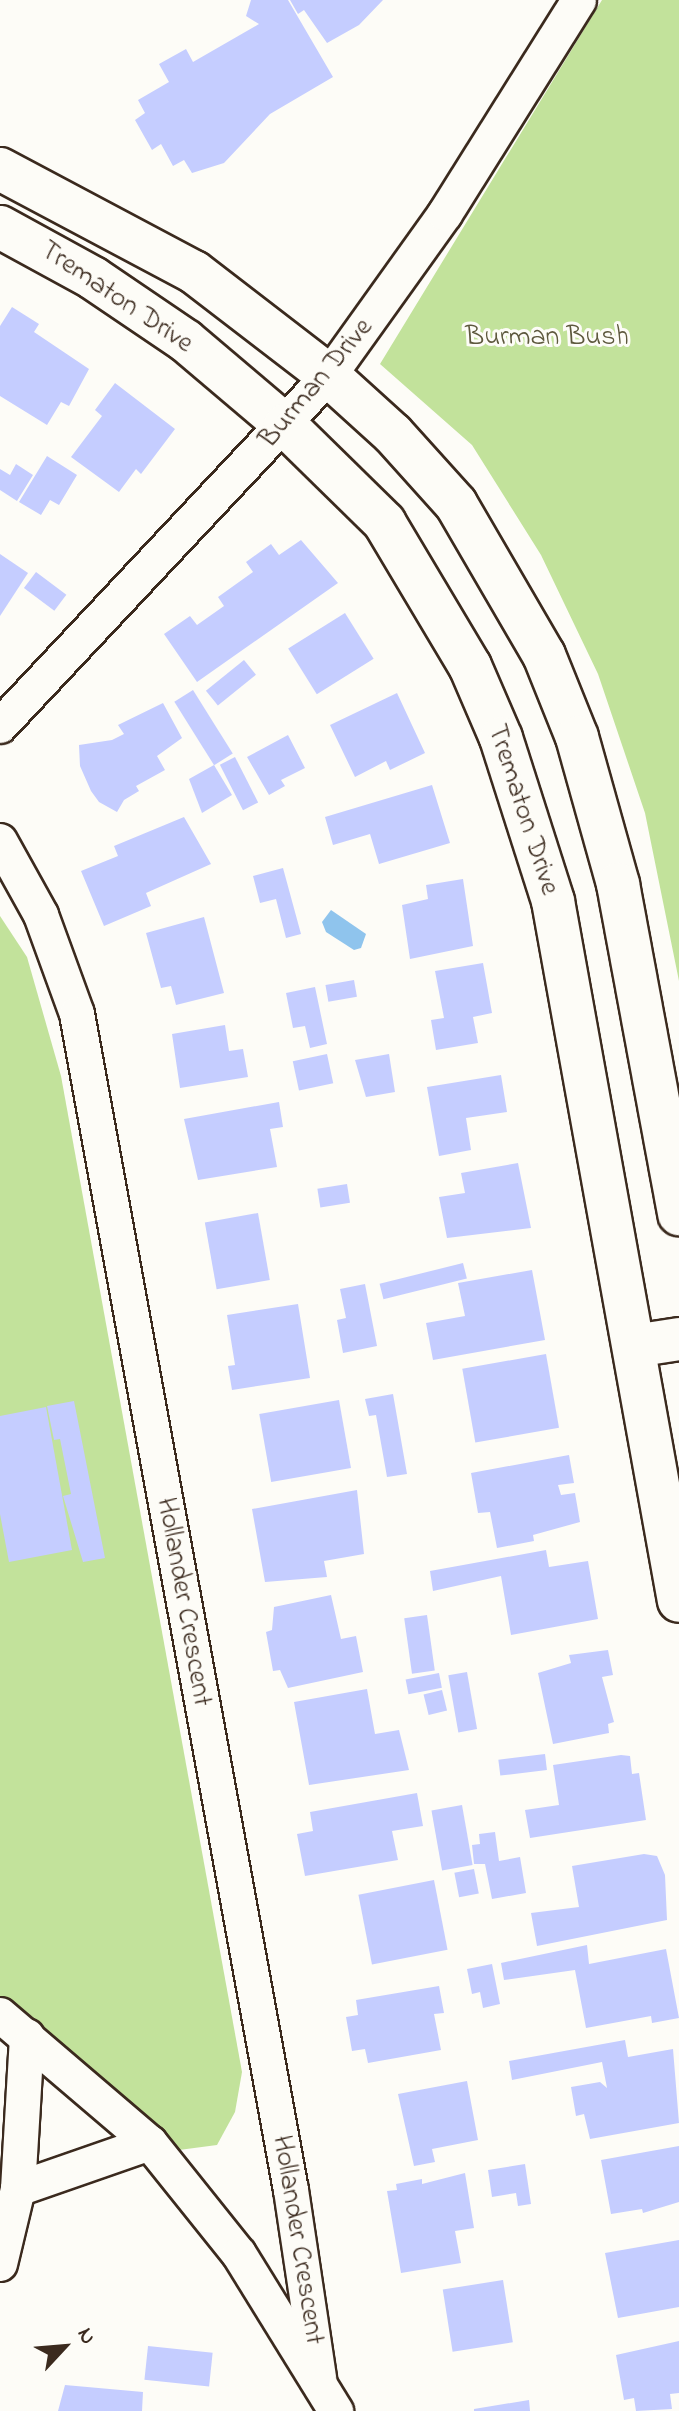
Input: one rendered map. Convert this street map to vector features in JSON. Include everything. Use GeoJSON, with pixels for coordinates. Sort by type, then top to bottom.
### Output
{"type":"FeatureCollection","features":[{"type":"Feature","properties":{"kind":"street","name":"Burman Drive"},"geometry":{"type":"LineString","coordinates":[[0,726],[329,376],[445,214],[579,0]]}},
{"type":"Feature","properties":{"kind":"street","name":"Trematon Drive"},"geometry":{"type":"LineString","coordinates":[[0,169],[194,272],[329,376],[432,476],[500,573],[544,655],[577,737],[618,884],[679,1214]]}},
{"type":"Feature","properties":{"kind":"street","name":"Trematon Drive"},"geometry":{"type":"LineString","coordinates":[[0,227],[93,278],[186,341],[285,425],[384,522],[419,573],[470,666],[501,738],[553,901],[679,1601]]}},
{"type":"Feature","properties":{"kind":"street","name":"Hollander Crescent"},"geometry":{"type":"LineString","coordinates":[[0,841],[41,915],[77,1014],[291,2190],[319,2378]]}},
{"type":"Feature","properties":{"kind":"street"},"geometry":{"type":"LineString","coordinates":[[553,901],[618,884]]}},
{"type":"Feature","properties":{"kind":"street"},"geometry":{"type":"LineString","coordinates":[[634,1346],[679,1339]]}},
{"type":"Feature","properties":{"kind":"street","name":"Hollander Crescent"},"geometry":{"type":"LineString","coordinates":[[0,2015],[150,2143],[239,2254],[319,2378],[336,2411]]}},
{"type":"Feature","properties":{"kind":"street"},"geometry":{"type":"LineString","coordinates":[[0,2264],[18,2189],[27,2036]]}},
{"type":"Feature","properties":{"kind":"street"},"geometry":{"type":"LineString","coordinates":[[18,2189],[150,2143]]}},
{"type":"Feature","properties":{"kind":"green space","name":"Burman Bush"},"geometry":{"type":"Polygon","coordinates":[[[602,0],[679,0],[679,981],[645,813],[598,674],[541,555],[472,445],[380,364],[602,0]]]}},
{"type":"Feature","properties":{"kind":"green space"},"geometry":{"type":"Polygon","coordinates":[[[0,916],[27,957],[61,1076],[242,2072],[235,2112],[217,2145],[179,2150],[129,2130],[0,2031],[0,916]]]}},
{"type":"Feature","properties":{"kind":"water"},"geometry":{"type":"Polygon","coordinates":[[[331,910],[366,934],[361,948],[354,950],[326,932],[322,922],[331,910]]]}},
{"type":"Feature","properties":{"kind":"building"},"geometry":{"type":"Polygon","coordinates":[[[251,0],[288,0],[333,77],[270,114],[224,163],[192,173],[184,160],[173,166],[161,144],[152,150],[135,120],[145,113],[138,100],[169,82],[159,64],[186,49],[193,62],[259,24],[246,16],[251,0]]]}},
{"type":"Feature","properties":{"kind":"building"},"geometry":{"type":"Polygon","coordinates":[[[290,0],[383,0],[359,25],[327,43],[304,10],[298,14],[290,0]]]}},
{"type":"Feature","properties":{"kind":"building"},"geometry":{"type":"Polygon","coordinates":[[[12,307],[39,324],[34,332],[89,369],[69,406],[61,402],[47,425],[0,396],[0,326],[12,307]]]}},
{"type":"Feature","properties":{"kind":"building"},"geometry":{"type":"Polygon","coordinates":[[[115,383],[175,429],[141,474],[136,469],[119,492],[71,457],[102,416],[95,410],[115,383]]]}},
{"type":"Feature","properties":{"kind":"building"},"geometry":{"type":"Polygon","coordinates":[[[47,456],[77,475],[59,505],[50,500],[41,515],[19,502],[47,456]]]}},
{"type":"Feature","properties":{"kind":"building"},"geometry":{"type":"Polygon","coordinates":[[[16,464],[33,475],[17,501],[0,490],[0,469],[10,475],[16,464]]]}},
{"type":"Feature","properties":{"kind":"building"},"geometry":{"type":"Polygon","coordinates":[[[301,540],[338,583],[197,682],[164,634],[190,616],[197,625],[224,606],[218,597],[253,572],[246,562],[271,544],[279,555],[301,540]]]}},
{"type":"Feature","properties":{"kind":"building"},"geometry":{"type":"Polygon","coordinates":[[[0,554],[28,573],[0,616],[0,554]]]}},
{"type":"Feature","properties":{"kind":"building"},"geometry":{"type":"Polygon","coordinates":[[[36,572],[66,595],[54,611],[24,588],[36,572]]]}},
{"type":"Feature","properties":{"kind":"building"},"geometry":{"type":"Polygon","coordinates":[[[345,613],[374,659],[317,694],[288,649],[345,613]]]}},
{"type":"Feature","properties":{"kind":"building"},"geometry":{"type":"Polygon","coordinates":[[[244,660],[256,675],[218,706],[206,691],[244,660]]]}},
{"type":"Feature","properties":{"kind":"building"},"geometry":{"type":"Polygon","coordinates":[[[193,690],[233,754],[214,765],[174,702],[193,690]]]}},
{"type":"Feature","properties":{"kind":"building"},"geometry":{"type":"Polygon","coordinates":[[[397,693],[425,753],[390,770],[386,761],[355,777],[330,725],[397,693]]]}},
{"type":"Feature","properties":{"kind":"building"},"geometry":{"type":"Polygon","coordinates":[[[163,703],[182,738],[157,756],[165,770],[136,786],[139,791],[124,800],[117,812],[99,802],[91,791],[80,766],[79,745],[112,740],[124,734],[118,725],[163,703]]]}},
{"type":"Feature","properties":{"kind":"building"},"geometry":{"type":"Polygon","coordinates":[[[288,735],[305,768],[281,780],[285,786],[269,795],[247,757],[288,735]]]}},
{"type":"Feature","properties":{"kind":"building"},"geometry":{"type":"Polygon","coordinates":[[[235,757],[258,802],[243,810],[220,765],[235,757]]]}},
{"type":"Feature","properties":{"kind":"building"},"geometry":{"type":"Polygon","coordinates":[[[214,765],[232,795],[202,813],[189,779],[214,765]]]}},
{"type":"Feature","properties":{"kind":"building"},"geometry":{"type":"Polygon","coordinates":[[[432,785],[450,843],[379,864],[370,834],[333,845],[325,817],[432,785]]]}},
{"type":"Feature","properties":{"kind":"building"},"geometry":{"type":"Polygon","coordinates":[[[184,817],[211,864],[146,893],[151,906],[104,926],[81,871],[118,856],[114,846],[184,817]]]}},
{"type":"Feature","properties":{"kind":"building"},"geometry":{"type":"Polygon","coordinates":[[[283,868],[301,934],[286,938],[276,899],[260,903],[253,876],[283,868]]]}},
{"type":"Feature","properties":{"kind":"building"},"geometry":{"type":"Polygon","coordinates":[[[463,879],[473,946],[410,959],[402,905],[428,899],[426,885],[463,879]]]}},
{"type":"Feature","properties":{"kind":"building"},"geometry":{"type":"Polygon","coordinates":[[[204,917],[224,993],[176,1005],[171,986],[161,988],[146,933],[204,917]]]}},
{"type":"Feature","properties":{"kind":"building"},"geometry":{"type":"Polygon","coordinates":[[[483,963],[492,1013],[473,1017],[478,1043],[436,1050],[431,1020],[444,1018],[435,971],[483,963]]]}},
{"type":"Feature","properties":{"kind":"building"},"geometry":{"type":"Polygon","coordinates":[[[354,980],[357,997],[328,1002],[325,985],[354,980]]]}},
{"type":"Feature","properties":{"kind":"building"},"geometry":{"type":"Polygon","coordinates":[[[315,987],[327,1044],[310,1048],[305,1026],[293,1028],[286,993],[315,987]]]}},
{"type":"Feature","properties":{"kind":"building"},"geometry":{"type":"Polygon","coordinates":[[[225,1025],[229,1051],[243,1049],[248,1077],[180,1088],[172,1034],[225,1025]]]}},
{"type":"Feature","properties":{"kind":"building"},"geometry":{"type":"Polygon","coordinates":[[[327,1054],[333,1083],[299,1091],[293,1061],[327,1054]]]}},
{"type":"Feature","properties":{"kind":"building"},"geometry":{"type":"Polygon","coordinates":[[[389,1054],[395,1092],[366,1097],[355,1060],[389,1054]]]}},
{"type":"Feature","properties":{"kind":"building"},"geometry":{"type":"Polygon","coordinates":[[[501,1075],[507,1112],[466,1118],[471,1150],[439,1156],[427,1087],[501,1075]]]}},
{"type":"Feature","properties":{"kind":"building"},"geometry":{"type":"Polygon","coordinates":[[[279,1102],[283,1127],[270,1129],[277,1167],[198,1180],[184,1119],[279,1102]]]}},
{"type":"Feature","properties":{"kind":"building"},"geometry":{"type":"Polygon","coordinates":[[[518,1163],[531,1228],[447,1238],[439,1197],[465,1193],[461,1173],[518,1163]]]}},
{"type":"Feature","properties":{"kind":"building"},"geometry":{"type":"Polygon","coordinates":[[[347,1184],[350,1203],[320,1207],[317,1189],[347,1184]]]}},
{"type":"Feature","properties":{"kind":"building"},"geometry":{"type":"Polygon","coordinates":[[[258,1213],[270,1280],[217,1289],[205,1222],[258,1213]]]}},
{"type":"Feature","properties":{"kind":"building"},"geometry":{"type":"Polygon","coordinates":[[[463,1263],[467,1279],[383,1299],[380,1284],[463,1263]]]}},
{"type":"Feature","properties":{"kind":"building"},"geometry":{"type":"Polygon","coordinates":[[[532,1270],[545,1340],[433,1360],[426,1323],[465,1316],[458,1283],[532,1270]]]}},
{"type":"Feature","properties":{"kind":"building"},"geometry":{"type":"Polygon","coordinates":[[[365,1284],[377,1346],[343,1353],[337,1320],[346,1318],[340,1289],[365,1284]]]}},
{"type":"Feature","properties":{"kind":"building"},"geometry":{"type":"Polygon","coordinates":[[[298,1304],[310,1378],[232,1390],[228,1366],[235,1365],[227,1315],[298,1304]]]}},
{"type":"Feature","properties":{"kind":"building"},"geometry":{"type":"Polygon","coordinates":[[[546,1354],[559,1428],[475,1443],[462,1369],[546,1354]]]}},
{"type":"Feature","properties":{"kind":"building"},"geometry":{"type":"Polygon","coordinates":[[[393,1394],[407,1474],[387,1477],[376,1415],[369,1416],[365,1399],[393,1394]]]}},
{"type":"Feature","properties":{"kind":"building"},"geometry":{"type":"Polygon","coordinates":[[[339,1400],[351,1468],[271,1482],[259,1414],[339,1400]]]}},
{"type":"Feature","properties":{"kind":"building"},"geometry":{"type":"Polygon","coordinates":[[[74,1401],[105,1558],[83,1562],[63,1496],[71,1494],[60,1439],[54,1440],[47,1406],[74,1401]]]}},
{"type":"Feature","properties":{"kind":"building"},"geometry":{"type":"Polygon","coordinates":[[[46,1407],[72,1550],[9,1562],[0,1514],[0,1416],[46,1407]]]}},
{"type":"Feature","properties":{"kind":"building"},"geometry":{"type":"Polygon","coordinates":[[[569,1455],[574,1483],[558,1485],[561,1495],[575,1493],[580,1522],[533,1535],[534,1541],[497,1548],[490,1512],[478,1513],[471,1473],[569,1455]]]}},
{"type":"Feature","properties":{"kind":"building"},"geometry":{"type":"Polygon","coordinates":[[[357,1490],[364,1554],[324,1561],[327,1577],[265,1582],[252,1509],[357,1490]]]}},
{"type":"Feature","properties":{"kind":"building"},"geometry":{"type":"Polygon","coordinates":[[[546,1550],[549,1567],[588,1561],[598,1619],[511,1635],[501,1576],[433,1591],[430,1571],[546,1550]]]}},
{"type":"Feature","properties":{"kind":"building"},"geometry":{"type":"Polygon","coordinates":[[[331,1595],[341,1639],[356,1636],[363,1672],[288,1688],[280,1670],[273,1671],[266,1632],[272,1630],[274,1607],[331,1595]]]}},
{"type":"Feature","properties":{"kind":"building"},"geometry":{"type":"Polygon","coordinates":[[[427,1615],[435,1670],[412,1674],[404,1618],[427,1615]]]}},
{"type":"Feature","properties":{"kind":"building"},"geometry":{"type":"Polygon","coordinates":[[[608,1650],[613,1675],[602,1677],[614,1722],[608,1724],[609,1733],[553,1744],[538,1673],[571,1663],[569,1655],[608,1650]]]}},
{"type":"Feature","properties":{"kind":"building"},"geometry":{"type":"Polygon","coordinates":[[[467,1672],[477,1729],[458,1732],[448,1675],[467,1672]]]}},
{"type":"Feature","properties":{"kind":"building"},"geometry":{"type":"Polygon","coordinates":[[[439,1673],[442,1688],[408,1694],[406,1679],[439,1673]]]}},
{"type":"Feature","properties":{"kind":"building"},"geometry":{"type":"Polygon","coordinates":[[[367,1689],[375,1734],[399,1730],[409,1770],[309,1785],[294,1702],[367,1689]]]}},
{"type":"Feature","properties":{"kind":"building"},"geometry":{"type":"Polygon","coordinates":[[[442,1690],[447,1710],[429,1715],[424,1695],[442,1690]]]}},
{"type":"Feature","properties":{"kind":"building"},"geometry":{"type":"Polygon","coordinates":[[[545,1754],[547,1770],[500,1776],[498,1760],[545,1754]]]}},
{"type":"Feature","properties":{"kind":"building"},"geometry":{"type":"Polygon","coordinates":[[[630,1756],[632,1774],[639,1773],[646,1820],[530,1838],[525,1810],[559,1805],[553,1765],[630,1756]]]}},
{"type":"Feature","properties":{"kind":"building"},"geometry":{"type":"Polygon","coordinates":[[[417,1793],[423,1826],[392,1831],[398,1860],[305,1876],[297,1834],[313,1831],[310,1812],[417,1793]]]}},
{"type":"Feature","properties":{"kind":"building"},"geometry":{"type":"Polygon","coordinates":[[[462,1805],[473,1865],[442,1870],[431,1810],[462,1805]]]}},
{"type":"Feature","properties":{"kind":"building"},"geometry":{"type":"Polygon","coordinates":[[[495,1832],[499,1861],[520,1857],[526,1893],[492,1899],[485,1864],[474,1864],[472,1845],[480,1844],[479,1834],[495,1832]]]}},
{"type":"Feature","properties":{"kind":"building"},"geometry":{"type":"Polygon","coordinates":[[[644,1854],[657,1856],[665,1875],[667,1920],[537,1946],[531,1913],[579,1907],[572,1866],[644,1854]]]}},
{"type":"Feature","properties":{"kind":"building"},"geometry":{"type":"Polygon","coordinates":[[[474,1869],[479,1894],[459,1897],[454,1873],[474,1869]]]}},
{"type":"Feature","properties":{"kind":"building"},"geometry":{"type":"Polygon","coordinates":[[[434,1880],[448,1950],[372,1964],[358,1895],[434,1880]]]}},
{"type":"Feature","properties":{"kind":"building"},"geometry":{"type":"Polygon","coordinates":[[[587,1945],[589,1964],[666,1949],[679,2018],[652,2023],[651,2016],[586,2028],[575,1970],[504,1980],[501,1963],[587,1945]]]}},
{"type":"Feature","properties":{"kind":"building"},"geometry":{"type":"Polygon","coordinates":[[[492,1964],[500,2004],[483,2008],[480,1992],[472,1994],[467,1969],[492,1964]]]}},
{"type":"Feature","properties":{"kind":"building"},"geometry":{"type":"Polygon","coordinates":[[[439,1986],[444,2013],[434,2014],[441,2050],[368,2063],[365,2049],[352,2051],[346,2017],[358,2015],[356,2000],[439,1986]]]}},
{"type":"Feature","properties":{"kind":"building"},"geometry":{"type":"Polygon","coordinates":[[[625,2040],[628,2057],[673,2049],[679,2123],[590,2139],[584,2114],[576,2116],[571,2087],[600,2082],[607,2088],[602,2062],[512,2080],[509,2061],[625,2040]]]}},
{"type":"Feature","properties":{"kind":"building"},"geometry":{"type":"Polygon","coordinates":[[[467,2081],[478,2140],[432,2149],[435,2162],[414,2166],[398,2094],[467,2081]]]}},
{"type":"Feature","properties":{"kind":"building"},"geometry":{"type":"Polygon","coordinates":[[[679,2146],[679,2202],[643,2213],[642,2209],[611,2214],[601,2160],[679,2146]]]}},
{"type":"Feature","properties":{"kind":"building"},"geometry":{"type":"Polygon","coordinates":[[[525,2164],[531,2204],[518,2206],[516,2193],[492,2197],[488,2170],[525,2164]]]}},
{"type":"Feature","properties":{"kind":"building"},"geometry":{"type":"Polygon","coordinates":[[[465,2173],[474,2228],[455,2231],[461,2263],[401,2273],[387,2191],[397,2190],[396,2184],[422,2179],[422,2184],[465,2173]]]}},
{"type":"Feature","properties":{"kind":"building"},"geometry":{"type":"Polygon","coordinates":[[[679,2240],[679,2307],[618,2318],[605,2253],[679,2240]]]}},
{"type":"Feature","properties":{"kind":"building"},"geometry":{"type":"Polygon","coordinates":[[[503,2280],[513,2342],[453,2352],[443,2290],[503,2280]]]}},
{"type":"Feature","properties":{"kind":"building"},"geometry":{"type":"Polygon","coordinates":[[[679,2341],[679,2393],[670,2394],[672,2409],[636,2411],[634,2398],[624,2400],[616,2355],[679,2341]]]}},
{"type":"Feature","properties":{"kind":"building"},"geometry":{"type":"Polygon","coordinates":[[[148,2346],[213,2353],[209,2387],[144,2380],[148,2346]]]}},
{"type":"Feature","properties":{"kind":"building"},"geometry":{"type":"Polygon","coordinates":[[[65,2385],[143,2392],[142,2411],[58,2411],[65,2385]]]}},
{"type":"Feature","properties":{"kind":"building"},"geometry":{"type":"Polygon","coordinates":[[[529,2400],[530,2411],[474,2411],[474,2409],[529,2400]]]}}]}
